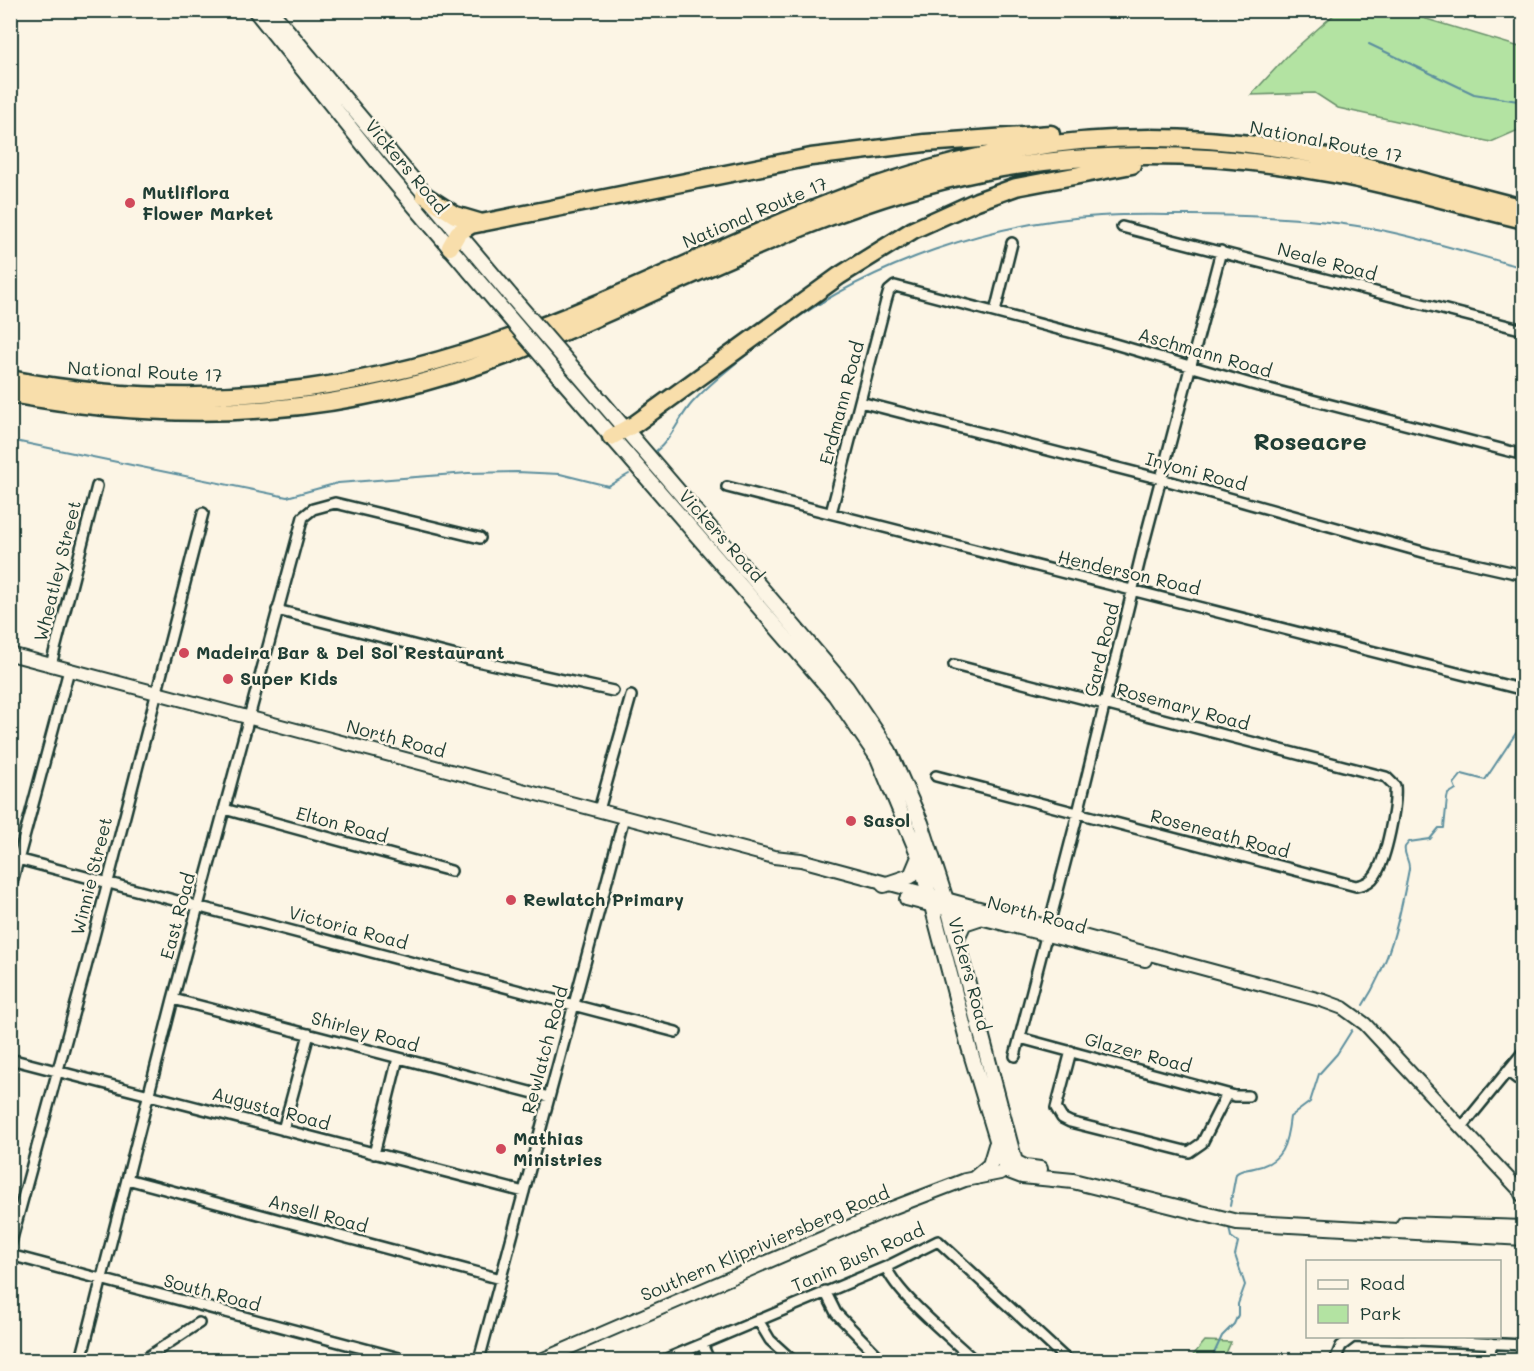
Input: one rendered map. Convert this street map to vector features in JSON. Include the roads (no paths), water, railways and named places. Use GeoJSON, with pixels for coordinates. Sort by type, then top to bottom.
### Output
{"type":"FeatureCollection","features":[{"type":"Feature","properties":{"kind":"highway"},"geometry":{"type":"LineString","coordinates":[[454,240],[464,227],[482,223],[811,157],[877,148],[987,138],[1130,131],[1203,134],[1240,139],[1271,147]]}},
{"type":"Feature","properties":{"kind":"highway","name":"National Route 17"},"geometry":{"type":"LineString","coordinates":[[10,379],[90,391],[178,397],[258,395],[350,383],[449,359],[502,342],[597,304],[832,200],[925,169],[1020,149],[1077,142],[1143,138],[1271,147],[1354,164],[1524,208]]}},
{"type":"Feature","properties":{"kind":"highway"},"geometry":{"type":"LineString","coordinates":[[10,394],[114,410],[195,414],[283,410],[336,403],[418,385],[520,350],[783,234],[832,216],[917,188],[978,173],[1068,159],[1150,155],[1205,158],[1334,174],[1524,220]]}},
{"type":"Feature","properties":{"kind":"highway"},"geometry":{"type":"LineString","coordinates":[[617,434],[867,256],[944,215],[977,201],[1048,179],[1125,165],[1205,158]]}},
{"type":"Feature","properties":{"kind":"highway"},"geometry":{"type":"LineString","coordinates":[[424,195],[455,215],[482,223]]}},
{"type":"Feature","properties":{"kind":"main road","name":"Vickers Road"},"geometry":{"type":"LineString","coordinates":[[255,10],[388,176],[510,295],[572,367],[617,434],[852,718],[881,763],[919,856],[997,1143],[1011,1166]]}},
{"type":"Feature","properties":{"kind":"main road","name":"Vickers Road"},"geometry":{"type":"LineString","coordinates":[[270,10],[424,195],[496,302],[558,375],[764,590],[846,687],[872,723],[901,775],[921,823],[947,905],[1011,1166]]}},
{"type":"Feature","properties":{"kind":"main road"},"geometry":{"type":"LineString","coordinates":[[884,885],[911,876],[919,856]]}},
{"type":"Feature","properties":{"kind":"main road"},"geometry":{"type":"LineString","coordinates":[[956,940],[964,923],[979,918]]}},
{"type":"Feature","properties":{"kind":"main road"},"geometry":{"type":"LineString","coordinates":[[976,1177],[994,1158],[997,1143]]}},
{"type":"Feature","properties":{"kind":"main road","name":"Southern Klipriviersberg Road"},"geometry":{"type":"LineString","coordinates":[[1011,1166],[1080,1176],[1240,1216],[1524,1238]]}},
{"type":"Feature","properties":{"kind":"main road","name":"Southern Klipriviersberg Road"},"geometry":{"type":"LineString","coordinates":[[1420,1229],[1524,1228]]}},
{"type":"Feature","properties":{"kind":"street","name":"Neale Road"},"geometry":{"type":"LineString","coordinates":[[1122,227],[1524,330]]}},
{"type":"Feature","properties":{"kind":"street"},"geometry":{"type":"LineString","coordinates":[[996,312],[1012,243]]}},
{"type":"Feature","properties":{"kind":"street","name":"Gard Road"},"geometry":{"type":"LineString","coordinates":[[1015,1056],[1221,251]]}},
{"type":"Feature","properties":{"kind":"street","name":"Aschmann Road"},"geometry":{"type":"LineString","coordinates":[[885,301],[891,288],[901,286],[1191,365],[1258,386],[1524,455]]}},
{"type":"Feature","properties":{"kind":"street","name":"Erdmann Road"},"geometry":{"type":"LineString","coordinates":[[831,513],[885,301]]}},
{"type":"Feature","properties":{"kind":"street","name":"Inyoni Road"},"geometry":{"type":"LineString","coordinates":[[860,402],[1161,479],[1431,554],[1524,575]]}},
{"type":"Feature","properties":{"kind":"street","name":"Wheatley Street"},"geometry":{"type":"LineString","coordinates":[[51,665],[97,486]]}},
{"type":"Feature","properties":{"kind":"street","name":"Henderson Road"},"geometry":{"type":"LineString","coordinates":[[727,487],[1524,690]]}},
{"type":"Feature","properties":{"kind":"street","name":"East Road"},"geometry":{"type":"LineString","coordinates":[[81,1360],[173,999],[303,517],[313,509],[335,503],[480,538]]}},
{"type":"Feature","properties":{"kind":"street","name":"Winnie Street"},"geometry":{"type":"LineString","coordinates":[[10,1246],[59,1071],[203,513]]}},
{"type":"Feature","properties":{"kind":"street"},"geometry":{"type":"LineString","coordinates":[[277,610],[468,659],[613,691]]}},
{"type":"Feature","properties":{"kind":"street","name":"North Road"},"geometry":{"type":"LineString","coordinates":[[10,654],[774,857],[813,872],[1048,931],[1147,960],[1190,966],[1324,1001],[1348,1011],[1378,1037],[1523,1195]]}},
{"type":"Feature","properties":{"kind":"street","name":"Rosemary Road"},"geometry":{"type":"LineString","coordinates":[[954,665],[1370,772]]}},
{"type":"Feature","properties":{"kind":"street"},"geometry":{"type":"LineString","coordinates":[[10,890],[15,858],[69,670]]}},
{"type":"Feature","properties":{"kind":"street"},"geometry":{"type":"LineString","coordinates":[[599,810],[631,696]]}},
{"type":"Feature","properties":{"kind":"street","name":"Roseneath Road"},"geometry":{"type":"LineString","coordinates":[[936,776],[1360,886],[1370,881],[1377,873],[1395,800],[1395,786],[1389,779],[1370,772]]}},
{"type":"Feature","properties":{"kind":"street","name":"Elton Road"},"geometry":{"type":"LineString","coordinates":[[225,809],[451,871]]}},
{"type":"Feature","properties":{"kind":"street","name":"Rewlatch Road"},"geometry":{"type":"LineString","coordinates":[[479,1360],[624,817]]}},
{"type":"Feature","properties":{"kind":"street","name":"North Road"},"geometry":{"type":"LineString","coordinates":[[774,857],[801,860],[932,901]]}},
{"type":"Feature","properties":{"kind":"street","name":"Victoria Road"},"geometry":{"type":"LineString","coordinates":[[15,858],[676,1032]]}},
{"type":"Feature","properties":{"kind":"street","name":"North Road"},"geometry":{"type":"LineString","coordinates":[[947,905],[979,918],[1048,931]]}},
{"type":"Feature","properties":{"kind":"street","name":"Shirley Road"},"geometry":{"type":"LineString","coordinates":[[173,999],[549,1097]]}},
{"type":"Feature","properties":{"kind":"street"},"geometry":{"type":"LineString","coordinates":[[283,1130],[309,1034]]}},
{"type":"Feature","properties":{"kind":"street","name":"Glazer Road"},"geometry":{"type":"LineString","coordinates":[[1020,1038],[1227,1094],[1248,1096]]}},
{"type":"Feature","properties":{"kind":"street"},"geometry":{"type":"LineString","coordinates":[[1461,1126],[1524,1051]]}},
{"type":"Feature","properties":{"kind":"street"},"geometry":{"type":"LineString","coordinates":[[1071,1052],[1056,1108],[1062,1118],[1070,1122],[1189,1152],[1202,1143],[1227,1094]]}},
{"type":"Feature","properties":{"kind":"street"},"geometry":{"type":"LineString","coordinates":[[374,1154],[398,1058]]}},
{"type":"Feature","properties":{"kind":"street","name":"Augusta Road"},"geometry":{"type":"LineString","coordinates":[[10,1059],[524,1192]]}},
{"type":"Feature","properties":{"kind":"street"},"geometry":{"type":"LineString","coordinates":[[1507,1071],[1524,1084]]}},
{"type":"Feature","properties":{"kind":"street","name":"Southern Klipriviersberg Road"},"geometry":{"type":"LineString","coordinates":[[541,1360],[892,1208],[1011,1166]]}},
{"type":"Feature","properties":{"kind":"street","name":"Ansell Road"},"geometry":{"type":"LineString","coordinates":[[127,1179],[501,1279]]}},
{"type":"Feature","properties":{"kind":"street","name":"Tanin Bush Road"},"geometry":{"type":"LineString","coordinates":[[664,1360],[886,1266],[938,1240],[1067,1360]]}},
{"type":"Feature","properties":{"kind":"street","name":"South Road"},"geometry":{"type":"LineString","coordinates":[[10,1255],[407,1360]]}},
{"type":"Feature","properties":{"kind":"street"},"geometry":{"type":"LineString","coordinates":[[886,1266],[903,1292],[974,1360]]}},
{"type":"Feature","properties":{"kind":"street"},"geometry":{"type":"LineString","coordinates":[[825,1291],[836,1313],[882,1360]]}},
{"type":"Feature","properties":{"kind":"street"},"geometry":{"type":"LineString","coordinates":[[758,1320],[762,1330],[792,1360]]}},
{"type":"Feature","properties":{"kind":"street"},"geometry":{"type":"LineString","coordinates":[[144,1360],[199,1323]]}},
{"type":"Feature","properties":{"kind":"street"},"geometry":{"type":"LineString","coordinates":[[1335,1360],[1341,1346],[1352,1338]]}},
{"type":"Feature","properties":{"kind":"street"},"geometry":{"type":"LineString","coordinates":[[1376,1338],[1524,1345]]}},
{"type":"Feature","properties":{"kind":"street"},"geometry":{"type":"LineString","coordinates":[[1490,1360],[1491,1343]]}},
{"type":"Feature","properties":{"kind":"street"},"geometry":{"type":"LineString","coordinates":[[702,1344],[709,1360]]}},
{"type":"Feature","properties":{"kind":"waterway"},"geometry":{"type":"LineString","coordinates":[[1369,44],[1474,94],[1524,102]]}},
{"type":"Feature","properties":{"kind":"waterway"},"geometry":{"type":"LineString","coordinates":[[655,452],[666,441],[692,403],[713,383],[784,327],[819,304],[895,265],[975,237],[1017,227],[1059,220],[1123,215],[1286,218],[1381,230],[1524,268]]}},
{"type":"Feature","properties":{"kind":"waterway"},"geometry":{"type":"LineString","coordinates":[[10,440],[287,497],[338,483],[468,473],[560,474],[608,486],[629,474]]}},
{"type":"Feature","properties":{"kind":"waterway"},"geometry":{"type":"LineString","coordinates":[[1363,1005],[1381,972],[1398,921],[1409,869],[1405,847],[1409,842],[1430,839],[1439,828],[1444,828],[1447,798],[1448,794],[1456,789],[1454,784],[1462,774],[1485,780],[1524,721]]}},
{"type":"Feature","properties":{"kind":"waterway"},"geometry":{"type":"LineString","coordinates":[[1230,1206],[1236,1174],[1242,1170],[1264,1165],[1277,1157],[1285,1143],[1290,1117],[1310,1102],[1319,1074],[1337,1054],[1352,1030]]}},
{"type":"Feature","properties":{"kind":"waterway"},"geometry":{"type":"LineString","coordinates":[[1211,1360],[1222,1336],[1234,1324],[1245,1285],[1235,1255],[1238,1242],[1231,1237],[1229,1227]]}},
{"type":"Feature","properties":{"kind":"place","name":"Mutliflora Flower Market"},"geometry":{"type":"Point","coordinates":[130,203]}},
{"type":"Feature","properties":{"kind":"place","name":"Madeira Bar & Del Sol Restaurant"},"geometry":{"type":"Point","coordinates":[184,653]}},
{"type":"Feature","properties":{"kind":"place","name":"Super Kids"},"geometry":{"type":"Point","coordinates":[228,679]}},
{"type":"Feature","properties":{"kind":"place","name":"Sasol"},"geometry":{"type":"Point","coordinates":[851,821]}},
{"type":"Feature","properties":{"kind":"place","name":"Rewlatch Primary"},"geometry":{"type":"Point","coordinates":[511,900]}},
{"type":"Feature","properties":{"kind":"place","name":"Mathias Ministries"},"geometry":{"type":"Point","coordinates":[501,1149]}},
{"type":"Feature","properties":{"kind":"district","name":"Roseacre"},"geometry":{"type":"Point","coordinates":[1310,442]}}]}
